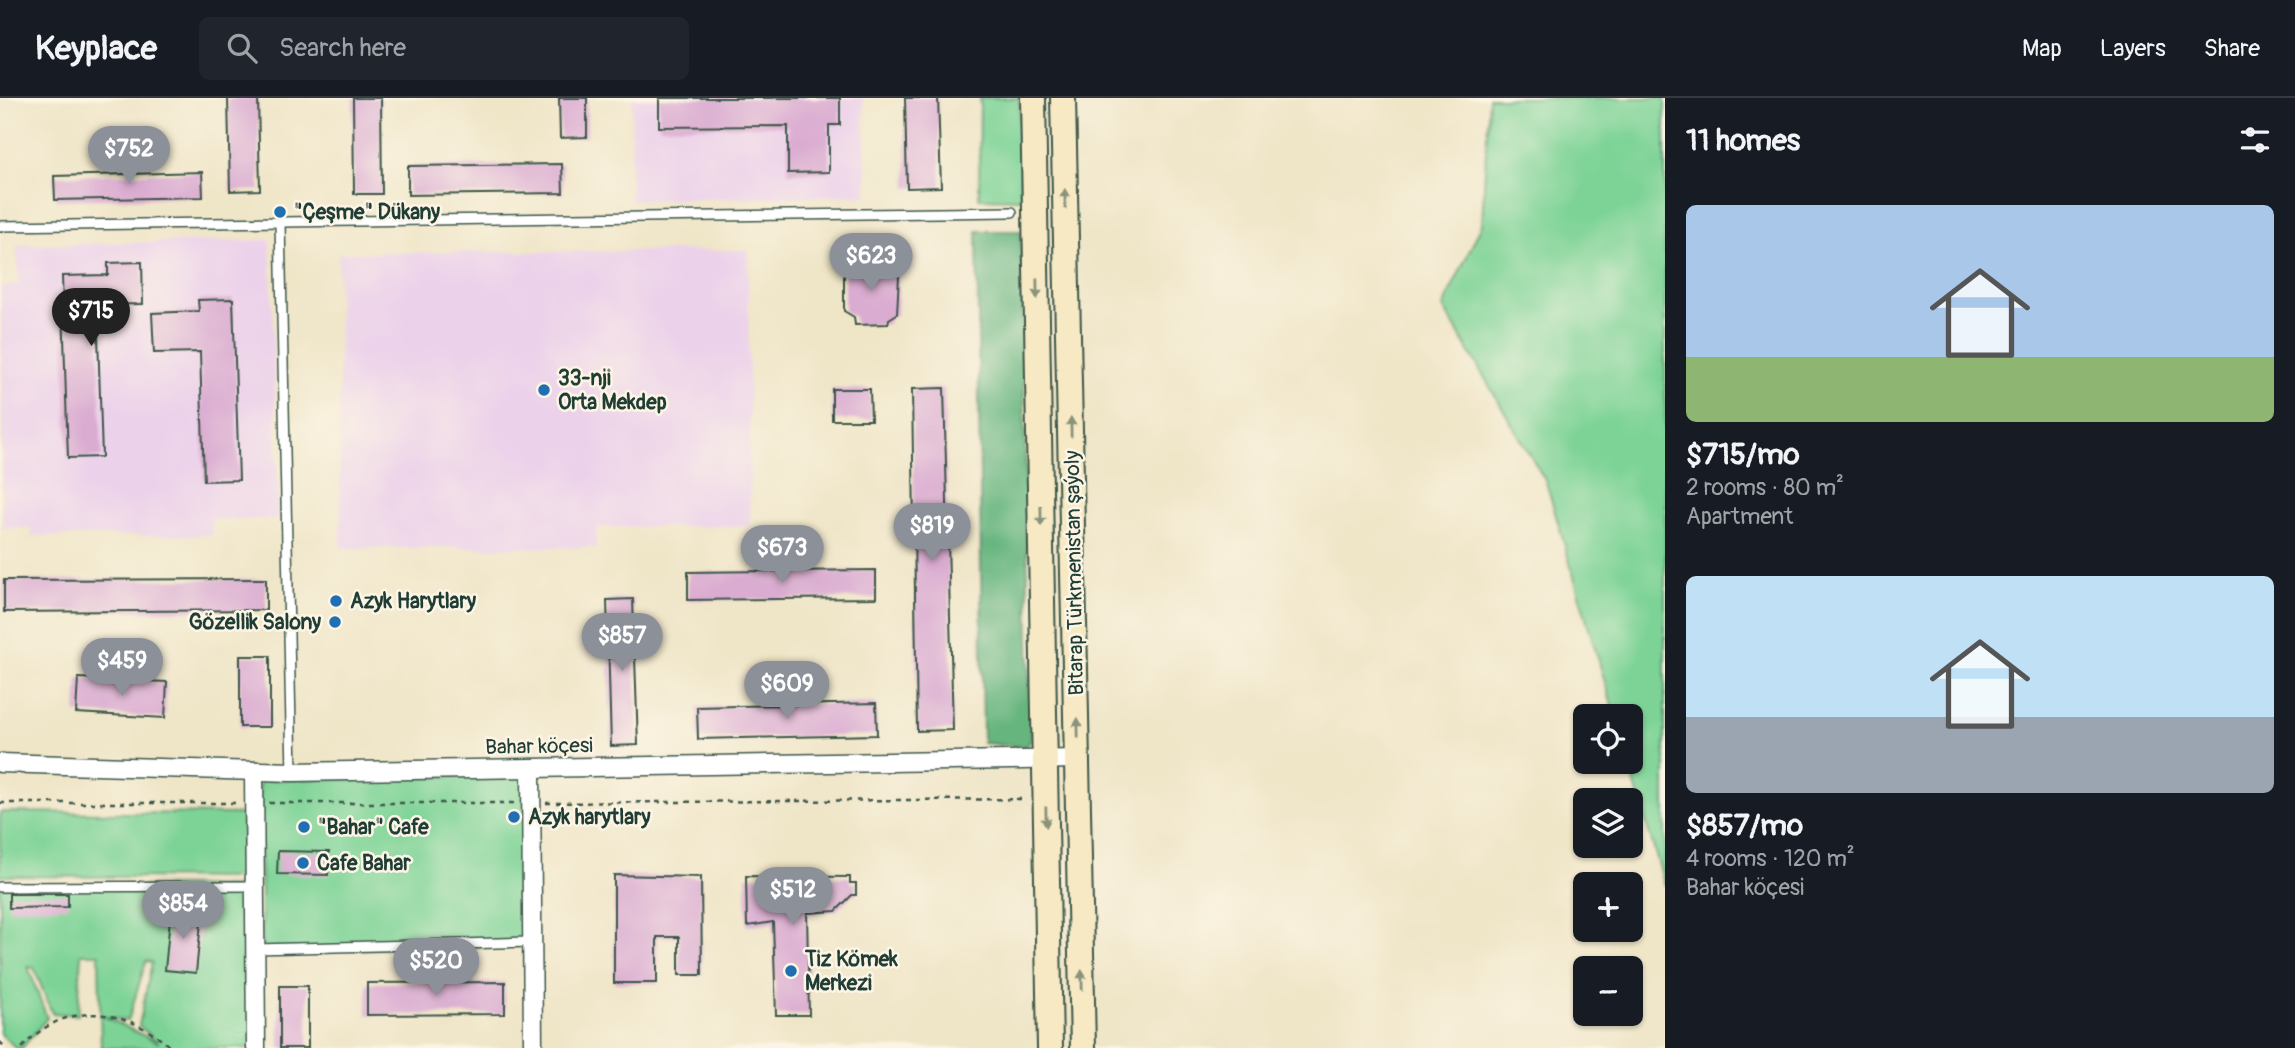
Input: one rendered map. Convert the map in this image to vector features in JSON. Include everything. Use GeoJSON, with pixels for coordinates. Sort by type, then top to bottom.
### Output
{"type":"FeatureCollection","features":[{"type":"Feature","properties":{"kind":"main road","name":"Bitarap Türkmenistan şaýoly"},"geometry":{"type":"LineString","coordinates":[[1033,98],[1050,1048]]}},
{"type":"Feature","properties":{"kind":"main road","name":"Bitarap Türkmenistan şaýoly"},"geometry":{"type":"LineString","coordinates":[[1063,98],[1083,1048]]}},
{"type":"Feature","properties":{"kind":"street","name":"Bahar köçesi"},"geometry":{"type":"LineString","coordinates":[[0,763],[292,772],[1078,759]]}},
{"type":"Feature","properties":{"kind":"street"},"geometry":{"type":"LineString","coordinates":[[531,768],[533,1048]]}},
{"type":"Feature","properties":{"kind":"street"},"geometry":{"type":"LineString","coordinates":[[254,771],[256,1048]]}},
{"type":"Feature","properties":{"kind":"lane"},"geometry":{"type":"LineString","coordinates":[[0,226],[1012,212]]}},
{"type":"Feature","properties":{"kind":"lane"},"geometry":{"type":"LineString","coordinates":[[280,223],[292,772]]}},
{"type":"Feature","properties":{"kind":"lane"},"geometry":{"type":"LineString","coordinates":[[0,887],[254,886]]}},
{"type":"Feature","properties":{"kind":"lane"},"geometry":{"type":"LineString","coordinates":[[255,949],[533,942]]}},
{"type":"Feature","properties":{"kind":"path"},"geometry":{"type":"LineString","coordinates":[[22,1048],[68,1015],[110,1014],[154,1032],[171,1048]]}},
{"type":"Feature","properties":{"kind":"path"},"geometry":{"type":"LineString","coordinates":[[0,1042],[6,1048]]}},
{"type":"Feature","properties":{"kind":"shaded area"},"geometry":{"type":"Polygon","coordinates":[[[632,98],[863,98],[867,195],[630,200],[632,98]]]}},
{"type":"Feature","properties":{"kind":"shaded area"},"geometry":{"type":"Polygon","coordinates":[[[270,240],[279,519],[212,519],[212,535],[31,536],[31,528],[3,528],[1,287],[19,284],[17,245],[270,240]]]}},
{"type":"Feature","properties":{"kind":"shaded area","name":"33-nji Orta Mekdep"},"geometry":{"type":"Polygon","coordinates":[[[748,250],[750,526],[596,527],[596,547],[341,548],[338,253],[748,250]]]}},
{"type":"Feature","properties":{"kind":"green space"},"geometry":{"type":"Polygon","coordinates":[[[980,98],[1019,98],[1021,199],[979,198],[980,98]]]}},
{"type":"Feature","properties":{"kind":"green space"},"geometry":{"type":"Polygon","coordinates":[[[1489,98],[1665,98],[1665,886],[1643,812],[1643,788],[1636,788],[1632,774],[1643,774],[1643,704],[1611,704],[1546,482],[1443,307],[1482,224],[1489,98]]]}},
{"type":"Feature","properties":{"kind":"green space"},"geometry":{"type":"Polygon","coordinates":[[[977,231],[1021,231],[1031,740],[1026,747],[983,743],[977,231]]]}},
{"type":"Feature","properties":{"kind":"green space"},"geometry":{"type":"Polygon","coordinates":[[[524,775],[527,946],[262,950],[259,780],[524,775]]]}},
{"type":"Feature","properties":{"kind":"green space"},"geometry":{"type":"Polygon","coordinates":[[[0,812],[243,814],[242,878],[0,876],[0,812]]]}},
{"type":"Feature","properties":{"kind":"green space"},"geometry":{"type":"Polygon","coordinates":[[[254,886],[256,1048],[101,1048],[99,954],[81,954],[78,1015],[52,1013],[34,968],[28,967],[47,1018],[22,1048],[16,1048],[0,1033],[0,887],[254,886]],[[146,961],[128,1021],[103,1016],[159,1043],[139,1026],[152,962],[146,961]]]}},
{"type":"Feature","properties":{"kind":"building"},"geometry":{"type":"Polygon","coordinates":[[[228,98],[258,98],[260,190],[230,191],[228,98]]]}},
{"type":"Feature","properties":{"kind":"building"},"geometry":{"type":"Polygon","coordinates":[[[353,98],[381,98],[382,194],[354,194],[353,98]]]}},
{"type":"Feature","properties":{"kind":"building"},"geometry":{"type":"Polygon","coordinates":[[[559,98],[587,98],[587,137],[560,138],[559,98]]]}},
{"type":"Feature","properties":{"kind":"building"},"geometry":{"type":"Polygon","coordinates":[[[659,98],[840,98],[840,125],[829,125],[829,172],[788,173],[788,126],[659,127],[659,98]]]}},
{"type":"Feature","properties":{"kind":"building"},"geometry":{"type":"Polygon","coordinates":[[[905,98],[938,98],[941,187],[907,188],[905,98]]]}},
{"type":"Feature","properties":{"kind":"building"},"geometry":{"type":"Polygon","coordinates":[[[562,164],[563,193],[408,195],[408,166],[562,164]]]}},
{"type":"Feature","properties":{"kind":"building"},"geometry":{"type":"Polygon","coordinates":[[[202,172],[203,197],[55,200],[54,176],[202,172]]]}},
{"type":"Feature","properties":{"kind":"building"},"geometry":{"type":"Polygon","coordinates":[[[853,261],[886,261],[896,275],[899,275],[897,314],[889,319],[888,324],[855,325],[854,317],[844,311],[844,275],[852,268],[853,261]]]}},
{"type":"Feature","properties":{"kind":"building"},"geometry":{"type":"Polygon","coordinates":[[[142,262],[143,304],[97,305],[102,457],[68,458],[62,276],[108,275],[108,263],[142,262]]]}},
{"type":"Feature","properties":{"kind":"building"},"geometry":{"type":"Polygon","coordinates":[[[233,299],[239,480],[204,481],[200,352],[154,353],[152,313],[199,311],[198,300],[233,299]]]}},
{"type":"Feature","properties":{"kind":"building"},"geometry":{"type":"Polygon","coordinates":[[[944,388],[953,730],[917,731],[912,389],[944,388]]]}},
{"type":"Feature","properties":{"kind":"building"},"geometry":{"type":"Polygon","coordinates":[[[832,389],[870,389],[871,420],[832,420],[832,389]]]}},
{"type":"Feature","properties":{"kind":"building"},"geometry":{"type":"Polygon","coordinates":[[[876,570],[876,598],[688,600],[688,572],[876,570]]]}},
{"type":"Feature","properties":{"kind":"building"},"geometry":{"type":"Polygon","coordinates":[[[266,579],[266,610],[4,612],[4,580],[266,579]]]}},
{"type":"Feature","properties":{"kind":"building"},"geometry":{"type":"Polygon","coordinates":[[[633,599],[638,745],[611,746],[607,600],[633,599]]]}},
{"type":"Feature","properties":{"kind":"building"},"geometry":{"type":"Polygon","coordinates":[[[240,656],[270,656],[270,727],[240,727],[240,656]]]}},
{"type":"Feature","properties":{"kind":"building"},"geometry":{"type":"Polygon","coordinates":[[[78,678],[167,682],[165,718],[76,713],[78,678]]]}},
{"type":"Feature","properties":{"kind":"building"},"geometry":{"type":"Polygon","coordinates":[[[876,703],[877,735],[698,739],[697,707],[876,703]]]}},
{"type":"Feature","properties":{"kind":"building","name":"Cafe Bahar"},"geometry":{"type":"Polygon","coordinates":[[[278,851],[329,852],[328,875],[277,874],[278,851]]]}},
{"type":"Feature","properties":{"kind":"building"},"geometry":{"type":"Polygon","coordinates":[[[614,875],[701,877],[702,975],[679,975],[679,937],[657,937],[657,983],[614,983],[614,875]]]}},
{"type":"Feature","properties":{"kind":"building","name":"Tiz Kömek Merkezi"},"geometry":{"type":"Polygon","coordinates":[[[746,876],[850,877],[850,883],[856,883],[856,895],[852,895],[836,911],[807,913],[809,1015],[776,1015],[773,922],[747,926],[746,876]]]}},
{"type":"Feature","properties":{"kind":"building"},"geometry":{"type":"Polygon","coordinates":[[[9,894],[68,894],[68,907],[9,908],[9,894]]]}},
{"type":"Feature","properties":{"kind":"building"},"geometry":{"type":"Polygon","coordinates":[[[171,908],[202,912],[196,973],[165,970],[171,908]]]}},
{"type":"Feature","properties":{"kind":"building"},"geometry":{"type":"Polygon","coordinates":[[[505,982],[505,1014],[367,1015],[367,983],[505,982]]]}},
{"type":"Feature","properties":{"kind":"building"},"geometry":{"type":"Polygon","coordinates":[[[280,986],[308,986],[308,1048],[280,1048],[280,986]]]}},
{"type":"Feature","properties":{"kind":"place","name":"\"Çeşme\" Dükany"},"geometry":{"type":"Point","coordinates":[280,212]}},
{"type":"Feature","properties":{"kind":"place","name":"33-nji Orta Mekdep"},"geometry":{"type":"Point","coordinates":[544,390]}},
{"type":"Feature","properties":{"kind":"place","name":"Azyk Harytlary"},"geometry":{"type":"Point","coordinates":[336,601]}},
{"type":"Feature","properties":{"kind":"place","name":"Gözellik Salony"},"geometry":{"type":"Point","coordinates":[335,622]}},
{"type":"Feature","properties":{"kind":"place","name":"Azyk harytlary"},"geometry":{"type":"Point","coordinates":[514,817]}},
{"type":"Feature","properties":{"kind":"place","name":"\"Bahar\" Cafe"},"geometry":{"type":"Point","coordinates":[304,827]}},
{"type":"Feature","properties":{"kind":"place","name":"Cafe Bahar"},"geometry":{"type":"Point","coordinates":[303,863]}},
{"type":"Feature","properties":{"kind":"place","name":"Tiz Kömek Merkezi"},"geometry":{"type":"Point","coordinates":[791,971]}}]}
